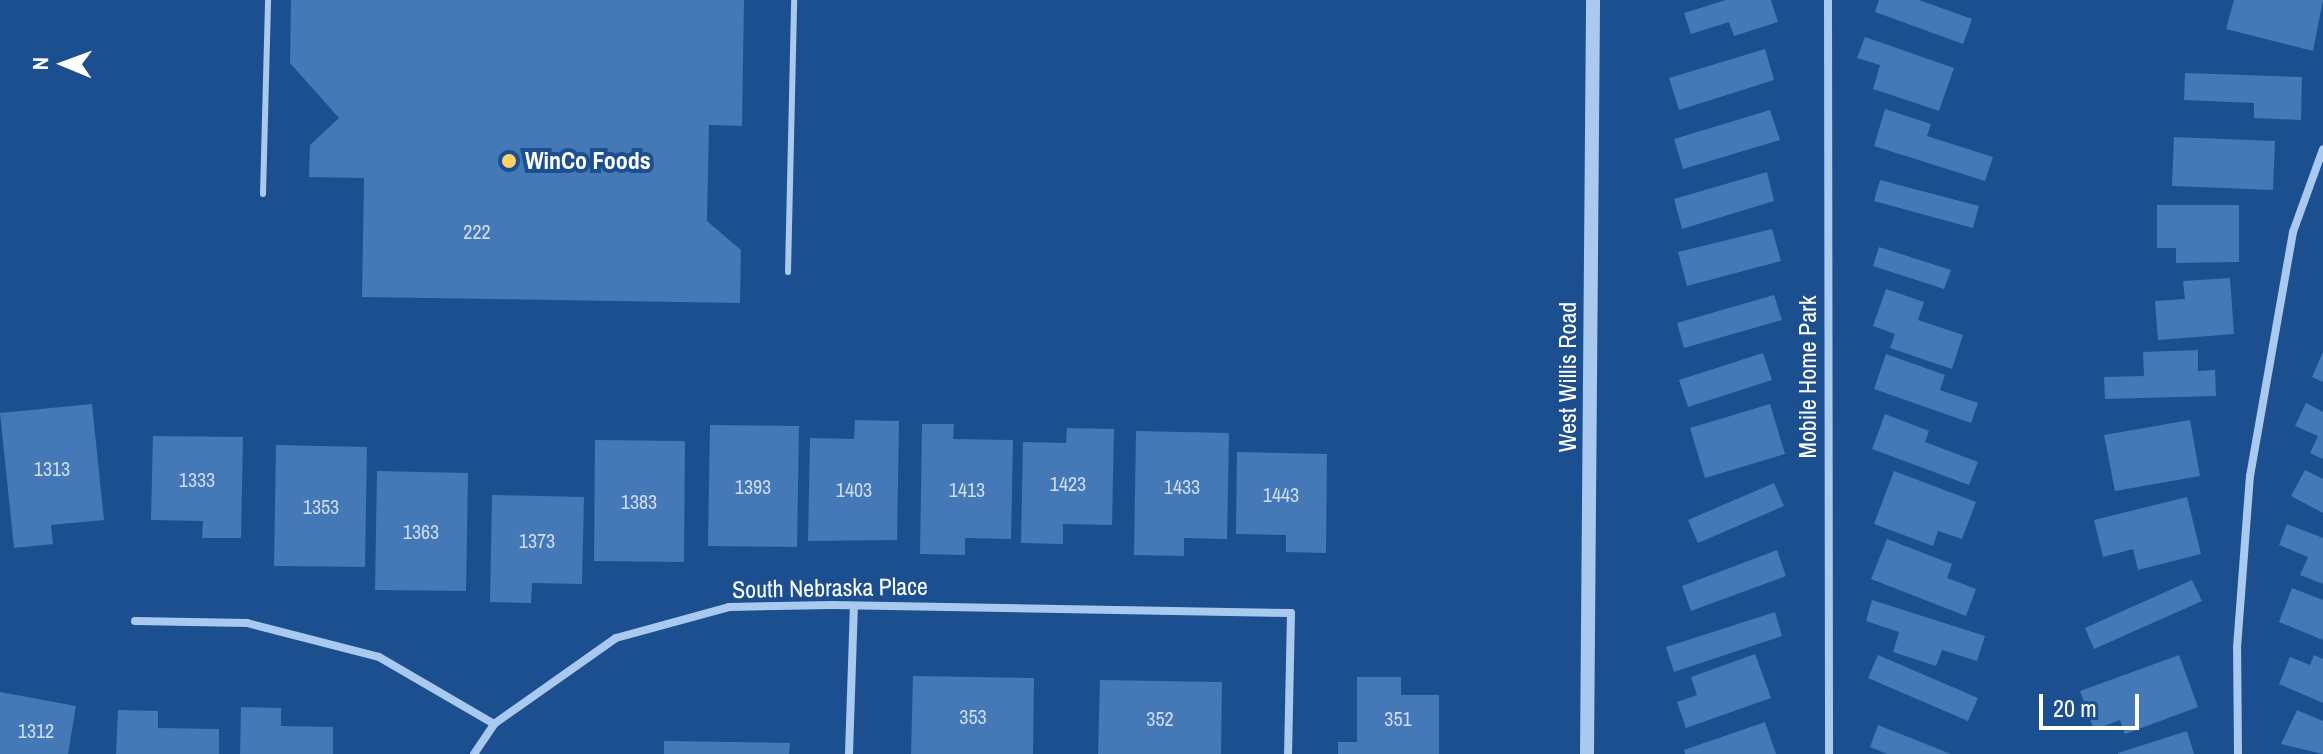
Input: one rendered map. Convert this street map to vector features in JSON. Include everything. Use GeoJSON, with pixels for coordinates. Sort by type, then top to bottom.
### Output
{"type":"FeatureCollection","features":[{"type":"Feature","properties":{"kind":"street","name":"West Willis Road"},"geometry":{"type":"LineString","coordinates":[[1587,754],[1593,0]]}},
{"type":"Feature","properties":{"kind":"street","name":"Mobile Home Park"},"geometry":{"type":"LineString","coordinates":[[1828,0],[1829,754]]}},
{"type":"Feature","properties":{"kind":"street"},"geometry":{"type":"LineString","coordinates":[[2238,754],[2237,648],[2250,476],[2293,232],[2323,149]]}},
{"type":"Feature","properties":{"kind":"street"},"geometry":{"type":"LineString","coordinates":[[849,754],[854,606]]}},
{"type":"Feature","properties":{"kind":"street","name":"South Nebraska Place"},"geometry":{"type":"LineString","coordinates":[[494,724],[616,638],[729,607],[1291,613],[1288,754]]}},
{"type":"Feature","properties":{"kind":"street"},"geometry":{"type":"LineString","coordinates":[[135,621],[247,623],[379,657],[494,724],[474,754]]}},
{"type":"Feature","properties":{"kind":"lane"},"geometry":{"type":"LineString","coordinates":[[263,194],[268,0]]}},
{"type":"Feature","properties":{"kind":"lane"},"geometry":{"type":"LineString","coordinates":[[788,272],[794,0]]}},
{"type":"Feature","properties":{"kind":"building","name":"WinCo Foods"},"geometry":{"type":"Polygon","coordinates":[[[291,0],[744,0],[742,126],[709,125],[707,221],[741,250],[740,303],[362,297],[364,178],[309,177],[310,145],[339,118],[290,63],[291,0]]]}},
{"type":"Feature","properties":{"kind":"building"},"geometry":{"type":"Polygon","coordinates":[[[1726,0],[1771,0],[1778,22],[1734,36],[1729,22],[1691,34],[1684,13],[1726,0]]]}},
{"type":"Feature","properties":{"kind":"building"},"geometry":{"type":"Polygon","coordinates":[[[1879,0],[1919,0],[1972,19],[1963,44],[1875,12],[1879,0]]]}},
{"type":"Feature","properties":{"kind":"building"},"geometry":{"type":"Polygon","coordinates":[[[2234,0],[2323,0],[2313,51],[2226,29],[2234,0]]]}},
{"type":"Feature","properties":{"kind":"building"},"geometry":{"type":"Polygon","coordinates":[[[1865,37],[1954,68],[1939,111],[1873,89],[1880,65],[1857,58],[1865,37]]]}},
{"type":"Feature","properties":{"kind":"building"},"geometry":{"type":"Polygon","coordinates":[[[1765,49],[1774,80],[1679,110],[1669,78],[1765,49]]]}},
{"type":"Feature","properties":{"kind":"building"},"geometry":{"type":"Polygon","coordinates":[[[2185,73],[2302,77],[2301,120],[2254,118],[2254,103],[2184,100],[2185,73]]]}},
{"type":"Feature","properties":{"kind":"building"},"geometry":{"type":"Polygon","coordinates":[[[1885,109],[1931,124],[1927,136],[1993,157],[1985,181],[1874,146],[1885,109]]]}},
{"type":"Feature","properties":{"kind":"building"},"geometry":{"type":"Polygon","coordinates":[[[1770,110],[1780,140],[1683,169],[1674,139],[1770,110]]]}},
{"type":"Feature","properties":{"kind":"building"},"geometry":{"type":"Polygon","coordinates":[[[2174,137],[2275,141],[2273,190],[2172,186],[2174,137]]]}},
{"type":"Feature","properties":{"kind":"building"},"geometry":{"type":"Polygon","coordinates":[[[1767,172],[1774,201],[1682,229],[1674,199],[1767,172]]]}},
{"type":"Feature","properties":{"kind":"building"},"geometry":{"type":"Polygon","coordinates":[[[1880,180],[1979,206],[1973,228],[1874,201],[1880,180]]]}},
{"type":"Feature","properties":{"kind":"building"},"geometry":{"type":"Polygon","coordinates":[[[2157,205],[2239,205],[2239,262],[2176,263],[2176,248],[2157,248],[2157,205]]]}},
{"type":"Feature","properties":{"kind":"building"},"geometry":{"type":"Polygon","coordinates":[[[1772,229],[1781,261],[1687,286],[1678,252],[1772,229]]]}},
{"type":"Feature","properties":{"kind":"building"},"geometry":{"type":"Polygon","coordinates":[[[1879,247],[1951,270],[1944,289],[1873,266],[1879,247]]]}},
{"type":"Feature","properties":{"kind":"building"},"geometry":{"type":"Polygon","coordinates":[[[2230,278],[2234,334],[2158,340],[2155,301],[2185,299],[2183,281],[2230,278]]]}},
{"type":"Feature","properties":{"kind":"building"},"geometry":{"type":"Polygon","coordinates":[[[1886,289],[1924,302],[1918,320],[1963,335],[1952,369],[1890,348],[1895,334],[1873,326],[1886,289]]]}},
{"type":"Feature","properties":{"kind":"building"},"geometry":{"type":"Polygon","coordinates":[[[1774,295],[1782,320],[1684,348],[1677,323],[1774,295]]]}},
{"type":"Feature","properties":{"kind":"building"},"geometry":{"type":"Polygon","coordinates":[[[2198,350],[2198,371],[2215,370],[2216,396],[2105,399],[2104,377],[2144,376],[2143,352],[2198,350]]]}},
{"type":"Feature","properties":{"kind":"building"},"geometry":{"type":"Polygon","coordinates":[[[2323,352],[2323,382],[2312,377],[2323,352]]]}},
{"type":"Feature","properties":{"kind":"building"},"geometry":{"type":"Polygon","coordinates":[[[1763,353],[1772,380],[1688,407],[1679,380],[1763,353]]]}},
{"type":"Feature","properties":{"kind":"building"},"geometry":{"type":"Polygon","coordinates":[[[1886,354],[1945,375],[1940,390],[1978,403],[1971,423],[1874,389],[1886,354]]]}},
{"type":"Feature","properties":{"kind":"building"},"geometry":{"type":"Polygon","coordinates":[[[2306,403],[2323,412],[2323,459],[2310,453],[2318,436],[2295,426],[2306,403]]]}},
{"type":"Feature","properties":{"kind":"building"},"geometry":{"type":"Polygon","coordinates":[[[92,404],[104,520],[51,525],[53,544],[14,548],[0,413],[92,404]]]}},
{"type":"Feature","properties":{"kind":"building"},"geometry":{"type":"Polygon","coordinates":[[[1770,404],[1785,454],[1705,478],[1690,428],[1770,404]]]}},
{"type":"Feature","properties":{"kind":"building"},"geometry":{"type":"Polygon","coordinates":[[[1885,414],[1929,431],[1925,442],[1978,462],[1969,485],[1872,449],[1885,414]]]}},
{"type":"Feature","properties":{"kind":"building"},"geometry":{"type":"Polygon","coordinates":[[[855,420],[899,421],[897,540],[808,541],[810,438],[854,439],[855,420]]]}},
{"type":"Feature","properties":{"kind":"building"},"geometry":{"type":"Polygon","coordinates":[[[2190,420],[2200,476],[2115,491],[2104,435],[2190,420]]]}},
{"type":"Feature","properties":{"kind":"building"},"geometry":{"type":"Polygon","coordinates":[[[922,424],[954,424],[953,439],[1013,440],[1011,539],[965,538],[965,555],[920,554],[922,424]]]}},
{"type":"Feature","properties":{"kind":"building"},"geometry":{"type":"Polygon","coordinates":[[[710,425],[799,426],[797,547],[708,546],[710,425]]]}},
{"type":"Feature","properties":{"kind":"building"},"geometry":{"type":"Polygon","coordinates":[[[1067,428],[1114,429],[1112,525],[1063,524],[1063,544],[1021,543],[1023,442],[1066,443],[1067,428]]]}},
{"type":"Feature","properties":{"kind":"building"},"geometry":{"type":"Polygon","coordinates":[[[1136,431],[1229,433],[1227,539],[1184,538],[1184,556],[1134,555],[1136,431]]]}},
{"type":"Feature","properties":{"kind":"building"},"geometry":{"type":"Polygon","coordinates":[[[153,436],[243,437],[241,538],[202,538],[203,521],[151,520],[153,436]]]}},
{"type":"Feature","properties":{"kind":"building"},"geometry":{"type":"Polygon","coordinates":[[[595,440],[685,441],[684,562],[594,561],[595,440]]]}},
{"type":"Feature","properties":{"kind":"building"},"geometry":{"type":"Polygon","coordinates":[[[276,445],[367,447],[365,567],[274,566],[276,445]]]}},
{"type":"Feature","properties":{"kind":"building"},"geometry":{"type":"Polygon","coordinates":[[[1237,452],[1327,454],[1326,553],[1286,552],[1286,535],[1236,534],[1237,452]]]}},
{"type":"Feature","properties":{"kind":"building"},"geometry":{"type":"Polygon","coordinates":[[[2305,470],[2323,479],[2323,513],[2291,496],[2305,470]]]}},
{"type":"Feature","properties":{"kind":"building"},"geometry":{"type":"Polygon","coordinates":[[[377,471],[468,473],[466,591],[375,590],[377,471]]]}},
{"type":"Feature","properties":{"kind":"building"},"geometry":{"type":"Polygon","coordinates":[[[1894,471],[1976,502],[1962,539],[1938,531],[1933,546],[1874,524],[1894,471]]]}},
{"type":"Feature","properties":{"kind":"building"},"geometry":{"type":"Polygon","coordinates":[[[1774,483],[1784,506],[1698,543],[1688,520],[1774,483]]]}},
{"type":"Feature","properties":{"kind":"building"},"geometry":{"type":"Polygon","coordinates":[[[492,495],[584,497],[582,584],[532,583],[531,603],[490,602],[492,495]]]}},
{"type":"Feature","properties":{"kind":"building"},"geometry":{"type":"Polygon","coordinates":[[[2187,497],[2201,554],[2138,570],[2133,549],[2103,557],[2094,520],[2187,497]]]}},
{"type":"Feature","properties":{"kind":"building"},"geometry":{"type":"Polygon","coordinates":[[[2287,524],[2323,538],[2323,584],[2300,575],[2308,557],[2279,545],[2287,524]]]}},
{"type":"Feature","properties":{"kind":"building"},"geometry":{"type":"Polygon","coordinates":[[[1887,539],[1952,564],[1947,578],[1976,589],[1966,616],[1871,579],[1887,539]]]}},
{"type":"Feature","properties":{"kind":"building"},"geometry":{"type":"Polygon","coordinates":[[[1777,550],[1786,576],[1691,611],[1682,586],[1777,550]]]}},
{"type":"Feature","properties":{"kind":"building"},"geometry":{"type":"Polygon","coordinates":[[[2192,580],[2202,601],[2094,649],[2085,628],[2192,580]]]}},
{"type":"Feature","properties":{"kind":"building"},"geometry":{"type":"Polygon","coordinates":[[[2292,588],[2323,600],[2323,640],[2279,622],[2292,588]]]}},
{"type":"Feature","properties":{"kind":"building"},"geometry":{"type":"Polygon","coordinates":[[[1872,600],[1985,636],[1977,661],[1942,650],[1936,666],[1893,652],[1899,632],[1866,621],[1872,600]]]}},
{"type":"Feature","properties":{"kind":"building"},"geometry":{"type":"Polygon","coordinates":[[[1775,612],[1782,636],[1674,672],[1666,647],[1775,612]]]}},
{"type":"Feature","properties":{"kind":"building"},"geometry":{"type":"Polygon","coordinates":[[[1755,654],[1771,698],[1686,728],[1677,702],[1697,695],[1691,677],[1755,654]]]}},
{"type":"Feature","properties":{"kind":"building"},"geometry":{"type":"Polygon","coordinates":[[[1878,655],[1978,698],[1968,721],[1868,678],[1878,655]]]}},
{"type":"Feature","properties":{"kind":"building"},"geometry":{"type":"Polygon","coordinates":[[[2179,655],[2198,707],[2125,734],[2120,720],[2094,730],[2080,691],[2179,655]]]}},
{"type":"Feature","properties":{"kind":"building"},"geometry":{"type":"Polygon","coordinates":[[[2314,655],[2323,659],[2323,703],[2279,684],[2290,657],[2310,665],[2314,655]]]}},
{"type":"Feature","properties":{"kind":"building"},"geometry":{"type":"Polygon","coordinates":[[[913,676],[1034,678],[1033,754],[911,754],[913,676]]]}},
{"type":"Feature","properties":{"kind":"building"},"geometry":{"type":"Polygon","coordinates":[[[1357,677],[1401,677],[1401,695],[1439,695],[1439,754],[1338,754],[1338,742],[1357,742],[1357,677]]]}},
{"type":"Feature","properties":{"kind":"building"},"geometry":{"type":"Polygon","coordinates":[[[1100,680],[1222,682],[1221,754],[1098,754],[1100,680]]]}},
{"type":"Feature","properties":{"kind":"building"},"geometry":{"type":"Polygon","coordinates":[[[0,692],[76,706],[68,754],[0,754],[0,692]]]}},
{"type":"Feature","properties":{"kind":"building"},"geometry":{"type":"Polygon","coordinates":[[[241,707],[281,708],[281,726],[333,727],[333,754],[240,754],[241,707]]]}},
{"type":"Feature","properties":{"kind":"building"},"geometry":{"type":"Polygon","coordinates":[[[118,710],[158,711],[158,728],[219,729],[219,754],[116,754],[118,710]]]}},
{"type":"Feature","properties":{"kind":"building"},"geometry":{"type":"Polygon","coordinates":[[[2297,710],[2323,721],[2323,754],[2281,744],[2297,710]]]}},
{"type":"Feature","properties":{"kind":"building"},"geometry":{"type":"Polygon","coordinates":[[[1765,722],[1776,754],[1685,754],[1684,750],[1765,722]]]}},
{"type":"Feature","properties":{"kind":"building"},"geometry":{"type":"Polygon","coordinates":[[[1878,725],[1951,754],[1887,754],[1870,747],[1878,725]]]}},
{"type":"Feature","properties":{"kind":"building"},"geometry":{"type":"Polygon","coordinates":[[[2187,731],[2194,754],[2118,754],[2118,753],[2187,731]]]}},
{"type":"Feature","properties":{"kind":"building"},"geometry":{"type":"Polygon","coordinates":[[[664,741],[790,743],[789,754],[664,754],[664,741]]]}},
{"type":"Feature","properties":{"kind":"place","name":"WinCo Foods"},"geometry":{"type":"Point","coordinates":[509,161]}}]}
